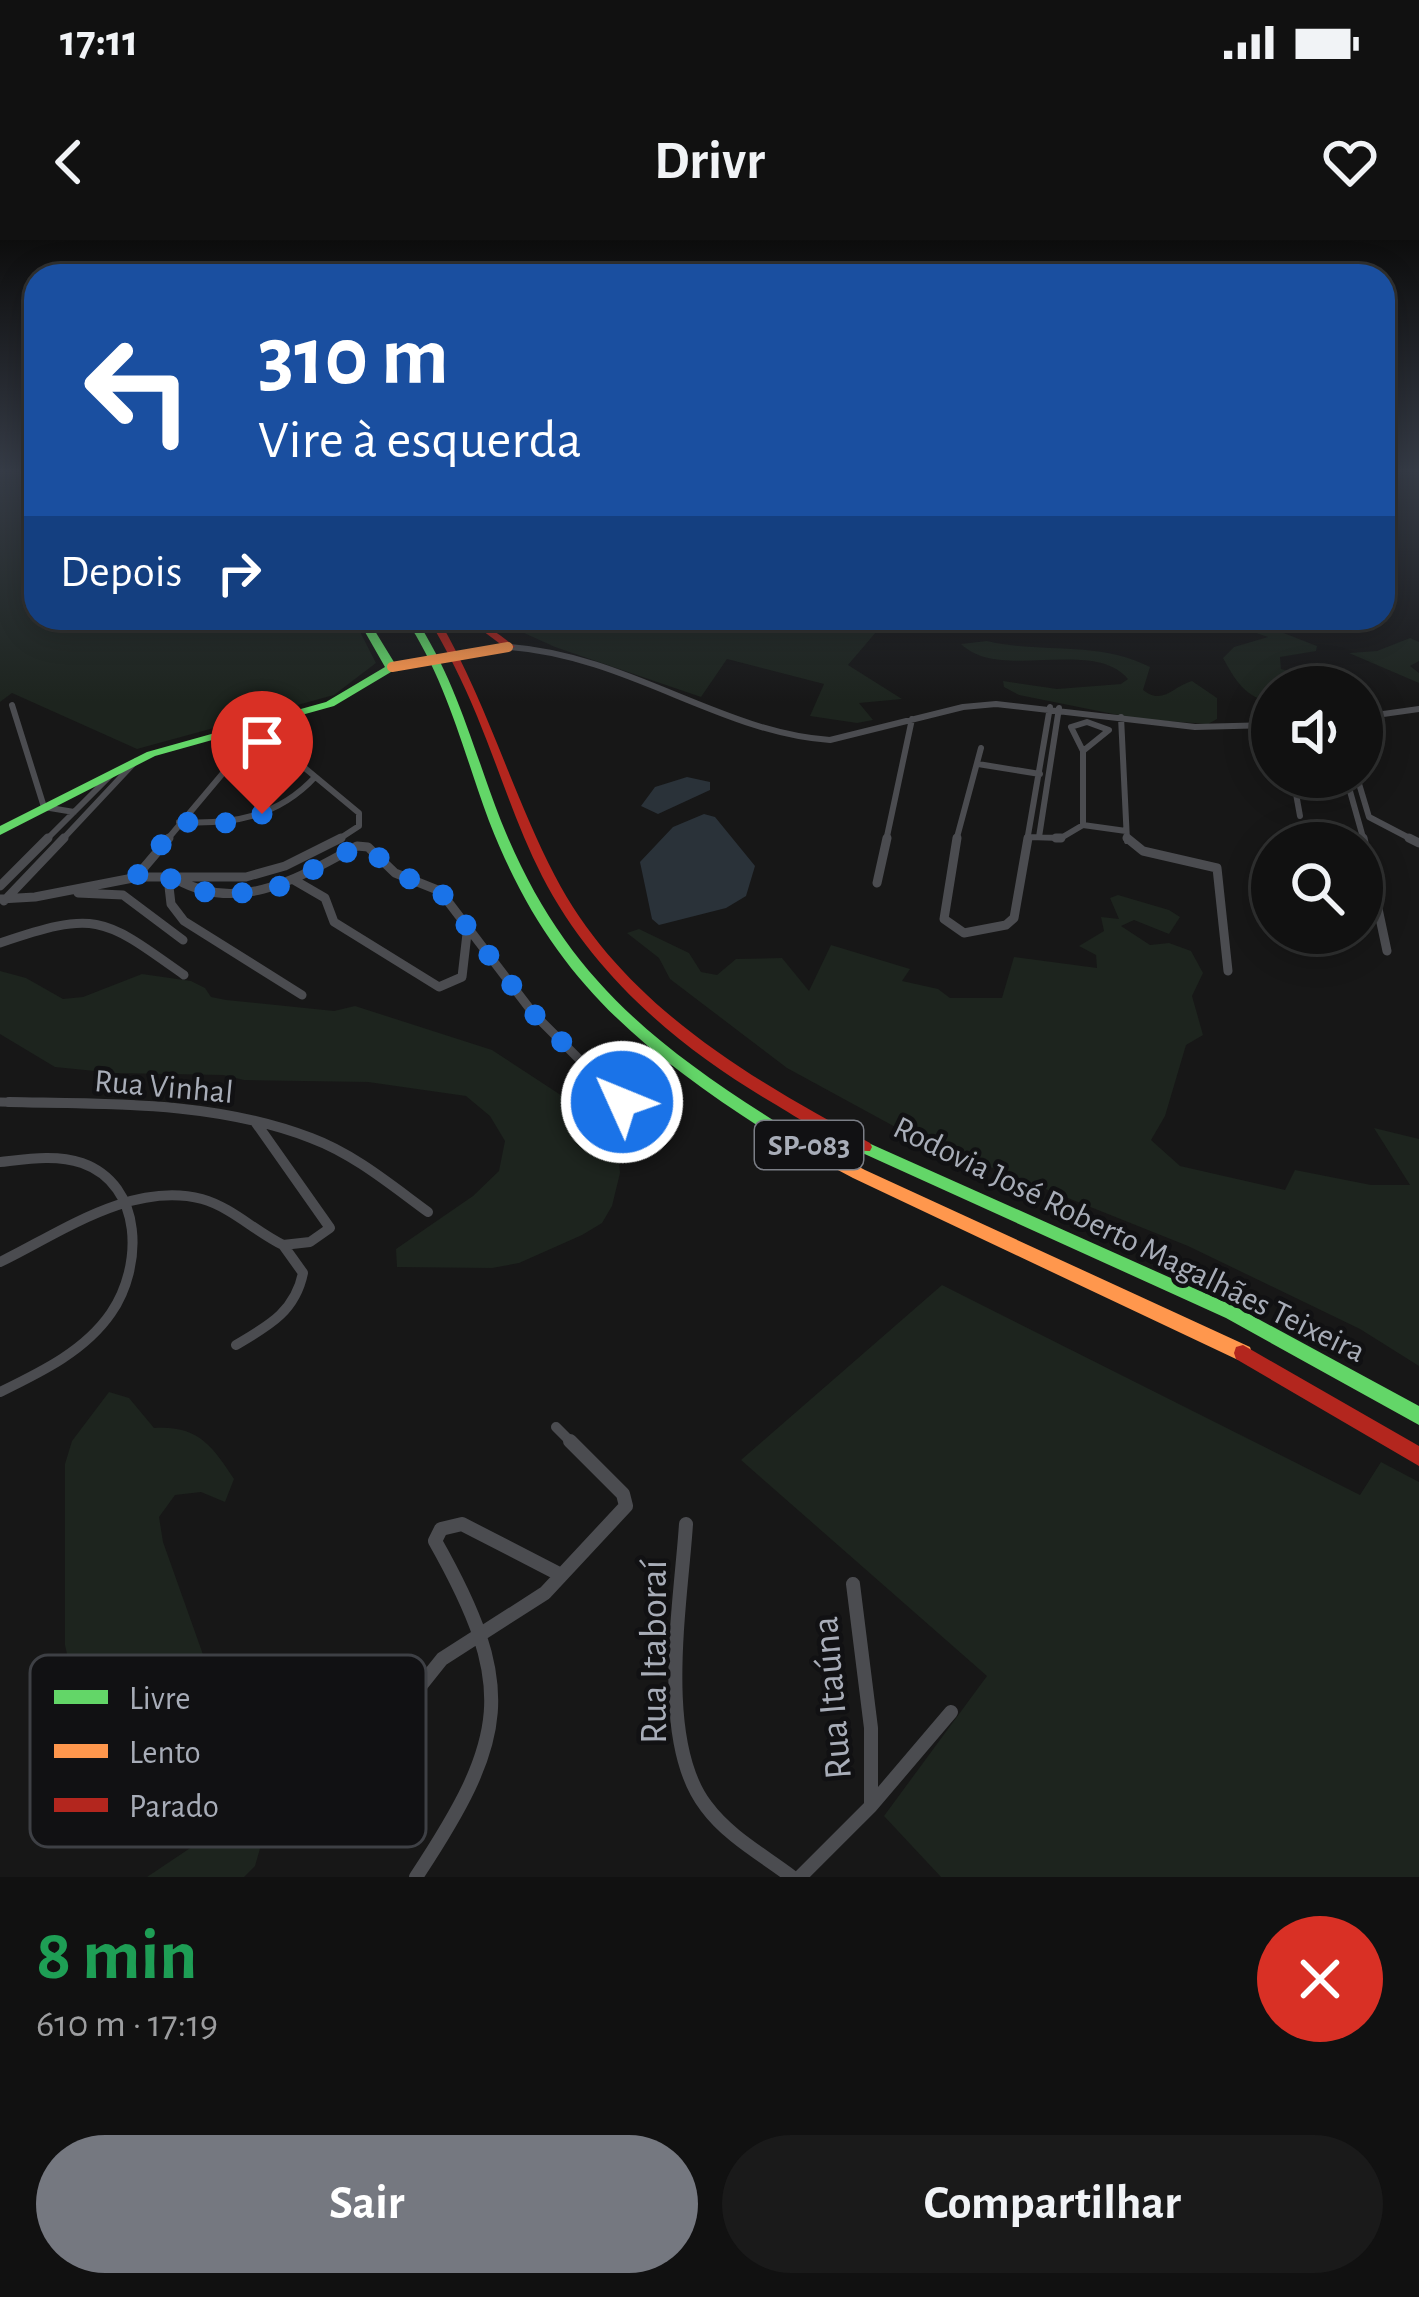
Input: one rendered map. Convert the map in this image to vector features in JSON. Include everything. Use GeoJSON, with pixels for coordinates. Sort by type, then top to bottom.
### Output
{"type":"FeatureCollection","features":[{"type":"Feature","properties":{"kind":"main road"},"geometry":{"type":"LineString","coordinates":[[369,630],[391,667]]}},
{"type":"Feature","properties":{"kind":"main road","name":"Rodovia José Roberto Magalhães Teixeira"},"geometry":{"type":"LineString","coordinates":[[418,630],[440,666],[515,870],[548,930],[568,962],[670,1060],[716,1093],[832,1158],[1192,1327],[1419,1457]]}},
{"type":"Feature","properties":{"kind":"main road","name":"Rodovia José Roberto Magalhães Teixeira"},"geometry":{"type":"LineString","coordinates":[[441,630],[461,662],[543,868],[580,933],[630,988],[716,1059],[804,1114],[952,1189],[1228,1312],[1419,1416]]}},
{"type":"Feature","properties":{"kind":"main road"},"geometry":{"type":"LineString","coordinates":[[488,630],[509,647]]}},
{"type":"Feature","properties":{"kind":"main road"},"geometry":{"type":"LineString","coordinates":[[0,831],[136,761],[344,698],[391,667],[509,647]]}},
{"type":"Feature","properties":{"kind":"street"},"geometry":{"type":"LineString","coordinates":[[509,647],[554,651],[606,665],[774,732],[808,740],[830,740],[978,705],[1054,707],[1195,727],[1251,726]]}},
{"type":"Feature","properties":{"kind":"street"},"geometry":{"type":"LineString","coordinates":[[12,705],[44,808],[88,814]]}},
{"type":"Feature","properties":{"kind":"street"},"geometry":{"type":"LineString","coordinates":[[1035,837],[1040,774],[1054,707]]}},
{"type":"Feature","properties":{"kind":"street"},"geometry":{"type":"LineString","coordinates":[[981,748],[950,862],[944,919],[953,929],[983,932],[1014,918],[1035,837],[1054,707]]}},
{"type":"Feature","properties":{"kind":"street"},"geometry":{"type":"LineString","coordinates":[[1383,714],[1419,709]]}},
{"type":"Feature","properties":{"kind":"street"},"geometry":{"type":"LineString","coordinates":[[1121,717],[1127,842],[1217,868],[1228,971]]}},
{"type":"Feature","properties":{"kind":"street"},"geometry":{"type":"LineString","coordinates":[[877,883],[912,719]]}},
{"type":"Feature","properties":{"kind":"street"},"geometry":{"type":"LineString","coordinates":[[1083,751],[1109,730],[1092,722],[1074,724],[1070,730],[1083,751],[1083,825]]}},
{"type":"Feature","properties":{"kind":"street"},"geometry":{"type":"LineString","coordinates":[[2,901],[136,877],[230,880],[299,863],[359,826],[359,812],[278,748],[262,726],[136,877]]}},
{"type":"Feature","properties":{"kind":"street"},"geometry":{"type":"LineString","coordinates":[[241,752],[278,748]]}},
{"type":"Feature","properties":{"kind":"street"},"geometry":{"type":"LineString","coordinates":[[2,901],[136,761]]}},
{"type":"Feature","properties":{"kind":"street"},"geometry":{"type":"LineString","coordinates":[[978,764],[1040,774]]}},
{"type":"Feature","properties":{"kind":"street"},"geometry":{"type":"LineString","coordinates":[[0,886],[116,770]]}},
{"type":"Feature","properties":{"kind":"street"},"geometry":{"type":"LineString","coordinates":[[179,822],[250,819],[300,792],[315,777]]}},
{"type":"Feature","properties":{"kind":"street"},"geometry":{"type":"LineString","coordinates":[[1297,798],[1300,816]]}},
{"type":"Feature","properties":{"kind":"street"},"geometry":{"type":"LineString","coordinates":[[1352,798],[1377,886],[1387,951]]}},
{"type":"Feature","properties":{"kind":"street"},"geometry":{"type":"LineString","coordinates":[[1363,798],[1369,817],[1419,843]]}},
{"type":"Feature","properties":{"kind":"street"},"geometry":{"type":"LineString","coordinates":[[1035,837],[1061,838],[1083,825],[1126,831]]}},
{"type":"Feature","properties":{"kind":"street"},"geometry":{"type":"LineString","coordinates":[[172,878],[191,890],[230,895],[294,880],[357,847],[368,847],[395,873],[440,891],[533,1013],[622,1102]]}},
{"type":"Feature","properties":{"kind":"street"},"geometry":{"type":"LineString","coordinates":[[172,878],[171,904],[184,921],[302,995]]}},
{"type":"Feature","properties":{"kind":"street"},"geometry":{"type":"LineString","coordinates":[[294,880],[325,898],[334,922],[439,987],[462,977],[468,925]]}},
{"type":"Feature","properties":{"kind":"street"},"geometry":{"type":"LineString","coordinates":[[67,892],[123,895],[183,940]]}},
{"type":"Feature","properties":{"kind":"street"},"geometry":{"type":"LineString","coordinates":[[0,943],[72,919],[98,918],[184,975]]}},
{"type":"Feature","properties":{"kind":"street","name":"Rua Vinhal"},"geometry":{"type":"LineString","coordinates":[[0,1102],[121,1103],[222,1112],[256,1123],[330,1228],[325,1236],[298,1246],[284,1245]]}},
{"type":"Feature","properties":{"kind":"street"},"geometry":{"type":"LineString","coordinates":[[256,1123],[316,1140],[428,1212]]}},
{"type":"Feature","properties":{"kind":"street"},"geometry":{"type":"LineString","coordinates":[[0,1162],[38,1158],[89,1166],[106,1178],[124,1205],[136,1252],[128,1282],[91,1337],[48,1368],[0,1392]]}},
{"type":"Feature","properties":{"kind":"street"},"geometry":{"type":"LineString","coordinates":[[0,1262],[124,1205],[160,1196],[202,1199],[284,1245],[303,1273],[293,1307],[236,1345]]}},
{"type":"Feature","properties":{"kind":"street"},"geometry":{"type":"LineString","coordinates":[[426,1679],[442,1659],[528,1607],[626,1506],[623,1494],[556,1426]]}},
{"type":"Feature","properties":{"kind":"street"},"geometry":{"type":"LineString","coordinates":[[416,1877],[465,1805],[484,1763],[495,1697],[484,1630],[435,1541],[441,1529],[462,1524],[561,1575]]}},
{"type":"Feature","properties":{"kind":"street","name":"Rua Itaboraí"},"geometry":{"type":"LineString","coordinates":[[686,1524],[679,1691],[684,1759],[696,1793],[717,1820],[796,1877]]}},
{"type":"Feature","properties":{"kind":"street","name":"Rua Itaúna"},"geometry":{"type":"LineString","coordinates":[[853,1584],[871,1728],[871,1806]]}},
{"type":"Feature","properties":{"kind":"street"},"geometry":{"type":"LineString","coordinates":[[796,1877],[871,1806],[951,1712]]}},
{"type":"Feature","properties":{"kind":"shaded area"},"geometry":{"type":"Polygon","coordinates":[[[0,548],[24,548],[24,630],[359,630],[376,663],[334,695],[137,749],[12,693],[0,702],[0,548]]]}},
{"type":"Feature","properties":{"kind":"shaded area"},"geometry":{"type":"Polygon","coordinates":[[[517,630],[878,630],[848,665],[902,699],[859,703],[873,720],[857,723],[810,716],[824,684],[727,659],[701,697],[517,630]]]}},
{"type":"Feature","properties":{"kind":"shaded area"},"geometry":{"type":"Polygon","coordinates":[[[1247,630],[1276,630],[1317,646],[1316,651],[1280,657],[1281,666],[1251,666],[1251,694],[1223,658],[1234,647],[1268,637],[1247,630]]]}},
{"type":"Feature","properties":{"kind":"shaded area"},"geometry":{"type":"Polygon","coordinates":[[[1410,638],[1419,642],[1419,661],[1410,666],[1419,673],[1419,683],[1349,653],[1377,651],[1410,638]]]}},
{"type":"Feature","properties":{"kind":"shaded area"},"geometry":{"type":"Polygon","coordinates":[[[987,641],[1090,650],[1130,659],[1150,667],[1143,690],[1162,696],[1192,681],[1217,698],[1217,719],[1208,724],[1138,719],[1019,695],[1004,687],[1003,681],[1057,689],[1121,684],[1128,679],[1092,661],[998,660],[961,644],[987,641]]]}},
{"type":"Feature","properties":{"kind":"shaded area"},"geometry":{"type":"Polygon","coordinates":[[[687,777],[710,782],[710,790],[658,814],[641,806],[655,787],[687,777]]]}},
{"type":"Feature","properties":{"kind":"shaded area"},"geometry":{"type":"Polygon","coordinates":[[[704,814],[715,817],[755,866],[746,896],[726,908],[659,925],[652,919],[640,862],[673,827],[704,814]]]}},
{"type":"Feature","properties":{"kind":"shaded area"},"geometry":{"type":"Polygon","coordinates":[[[1118,895],[1180,917],[1169,934],[1134,920],[1121,926],[1150,945],[1169,943],[1191,951],[1203,973],[1192,996],[1203,1035],[1186,1045],[1165,1116],[1151,1140],[1180,1166],[1285,1190],[1295,1170],[1371,1185],[1410,1185],[1374,1128],[1419,1139],[1419,1366],[1360,1329],[1188,1246],[910,1135],[787,1068],[670,979],[659,958],[627,933],[639,929],[689,953],[701,972],[717,975],[736,959],[782,958],[809,991],[831,945],[910,969],[902,981],[938,989],[950,998],[1002,998],[1014,957],[1097,968],[1096,955],[1079,946],[1104,931],[1101,917],[1119,919],[1110,898],[1118,895]]]}},
{"type":"Feature","properties":{"kind":"shaded area"},"geometry":{"type":"Polygon","coordinates":[[[0,971],[26,978],[63,999],[83,997],[142,974],[191,981],[211,997],[226,1000],[334,1011],[355,1006],[492,1050],[605,1124],[618,1151],[620,1173],[612,1206],[602,1223],[519,1263],[492,1268],[397,1267],[396,1249],[473,1196],[499,1171],[505,1141],[490,1116],[466,1096],[368,1082],[244,1080],[55,1067],[0,1034],[0,971]]]}},
{"type":"Feature","properties":{"kind":"shaded area"},"geometry":{"type":"Polygon","coordinates":[[[942,1285],[1360,1495],[1381,1462],[1419,1482],[1419,1877],[941,1877],[884,1816],[987,1676],[741,1460],[942,1285]]]}},
{"type":"Feature","properties":{"kind":"shaded area"},"geometry":{"type":"Polygon","coordinates":[[[109,1392],[129,1398],[154,1428],[182,1430],[202,1440],[234,1479],[225,1502],[201,1492],[175,1495],[159,1517],[163,1542],[203,1655],[67,1655],[65,1464],[72,1441],[109,1392]]]}},
{"type":"Feature","properties":{"kind":"shaded area"},"geometry":{"type":"Polygon","coordinates":[[[192,1847],[260,1847],[255,1866],[244,1877],[147,1877],[192,1847]]]}},
{"type":"Feature","properties":{"kind":"traffic: fast"},"geometry":{"type":"LineString","coordinates":[[369,630],[390,667]]}},
{"type":"Feature","properties":{"kind":"traffic: fast"},"geometry":{"type":"LineString","coordinates":[[418,630],[450,690],[518,874],[574,963],[644,1036],[778,1131]]}},
{"type":"Feature","properties":{"kind":"traffic: fast"},"geometry":{"type":"LineString","coordinates":[[0,831],[151,754],[330,704],[392,667]]}},
{"type":"Feature","properties":{"kind":"traffic: fast"},"geometry":{"type":"LineString","coordinates":[[864,1147],[1232,1313],[1419,1416]]}},
{"type":"Feature","properties":{"kind":"traffic: slow"},"geometry":{"type":"LineString","coordinates":[[392,667],[508,647]]}},
{"type":"Feature","properties":{"kind":"traffic: slow"},"geometry":{"type":"LineString","coordinates":[[778,1131],[859,1174],[1243,1353]]}},
{"type":"Feature","properties":{"kind":"traffic: jam"},"geometry":{"type":"LineString","coordinates":[[440,630],[467,681],[549,877],[608,964],[644,1002],[727,1067],[864,1147]]}},
{"type":"Feature","properties":{"kind":"traffic: jam"},"geometry":{"type":"LineString","coordinates":[[487,630],[510,647]]}},
{"type":"Feature","properties":{"kind":"traffic: jam"},"geometry":{"type":"LineString","coordinates":[[1243,1353],[1419,1457]]}},
{"type":"Feature","properties":{"kind":"route"},"geometry":{"type":"LineString","coordinates":[[262,814],[234,823],[179,822],[136,877],[176,879],[191,890],[230,895],[281,886],[357,847],[368,847],[395,873],[440,891],[533,1013],[622,1102]]}}]}
